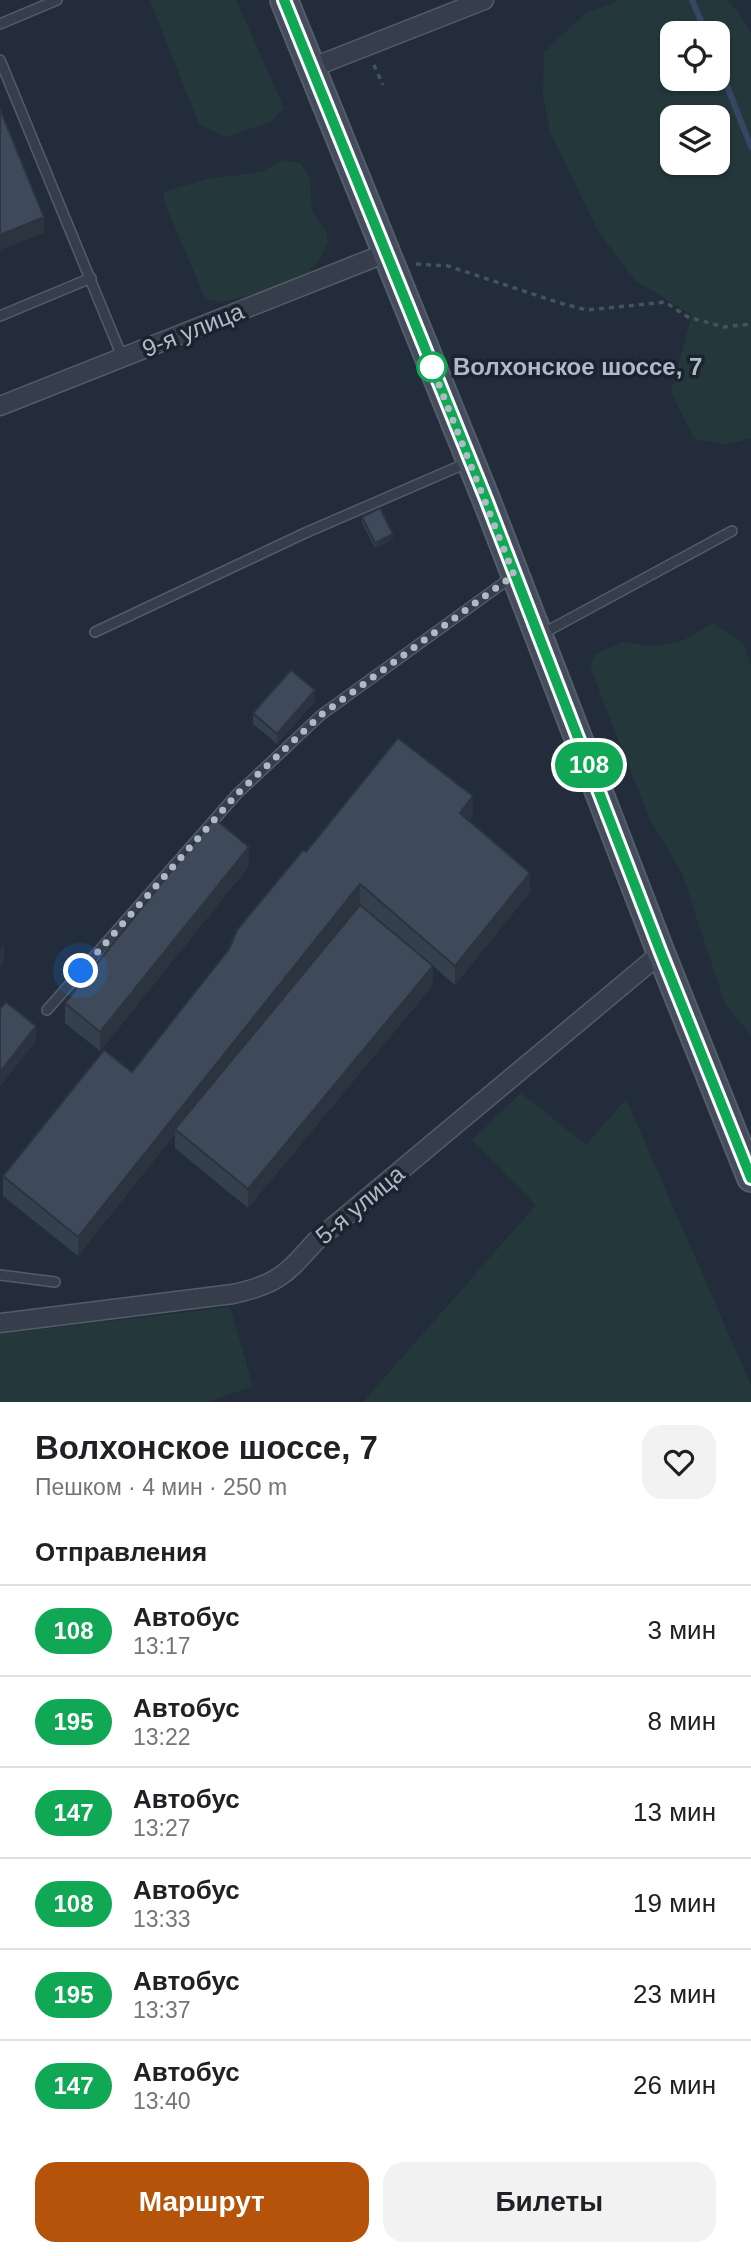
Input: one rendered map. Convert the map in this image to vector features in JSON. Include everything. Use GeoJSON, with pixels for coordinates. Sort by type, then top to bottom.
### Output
{"type":"FeatureCollection","features":[{"type":"Feature","properties":{"kind":"main road"},"geometry":{"type":"LineString","coordinates":[[284,0],[470,461],[751,1178]]}},
{"type":"Feature","properties":{"kind":"street"},"geometry":{"type":"LineString","coordinates":[[311,68],[484,0]]}},
{"type":"Feature","properties":{"kind":"street","name":"9-я улица"},"geometry":{"type":"LineString","coordinates":[[0,406],[386,253]]}},
{"type":"Feature","properties":{"kind":"street","name":"5-я улица"},"geometry":{"type":"LineString","coordinates":[[0,1323],[263,1288],[287,1273],[316,1241],[661,953]]}},
{"type":"Feature","properties":{"kind":"lane"},"geometry":{"type":"LineString","coordinates":[[0,24],[57,0]]}},
{"type":"Feature","properties":{"kind":"lane"},"geometry":{"type":"LineString","coordinates":[[0,60],[123,359]]}},
{"type":"Feature","properties":{"kind":"lane"},"geometry":{"type":"LineString","coordinates":[[0,316],[91,278]]}},
{"type":"Feature","properties":{"kind":"lane"},"geometry":{"type":"LineString","coordinates":[[95,632],[305,533],[470,461]]}},
{"type":"Feature","properties":{"kind":"lane"},"geometry":{"type":"LineString","coordinates":[[539,636],[732,531]]}},
{"type":"Feature","properties":{"kind":"lane"},"geometry":{"type":"LineString","coordinates":[[47,1010],[237,794],[265,767],[321,715],[514,575]]}},
{"type":"Feature","properties":{"kind":"lane"},"geometry":{"type":"LineString","coordinates":[[0,1275],[55,1282]]}},
{"type":"Feature","properties":{"kind":"path"},"geometry":{"type":"LineString","coordinates":[[373,62],[383,85]]}},
{"type":"Feature","properties":{"kind":"path"},"geometry":{"type":"LineString","coordinates":[[416,264],[448,266],[587,310],[664,302],[688,317],[724,327],[751,324]]}},
{"type":"Feature","properties":{"kind":"green space"},"geometry":{"type":"Polygon","coordinates":[[[150,0],[236,0],[284,108],[271,122],[225,137],[199,124],[150,0]]]}},
{"type":"Feature","properties":{"kind":"green space"},"geometry":{"type":"Polygon","coordinates":[[[620,0],[726,0],[739,13],[751,33],[751,438],[726,445],[694,439],[671,392],[692,315],[636,281],[598,231],[550,132],[543,96],[544,52],[586,13],[620,0]]]}},
{"type":"Feature","properties":{"kind":"green space"},"geometry":{"type":"Polygon","coordinates":[[[282,160],[300,163],[310,178],[312,211],[326,232],[328,242],[319,261],[309,272],[272,290],[220,302],[205,298],[163,199],[164,192],[207,179],[262,172],[282,160]]]}},
{"type":"Feature","properties":{"kind":"green space"},"geometry":{"type":"Polygon","coordinates":[[[713,623],[744,643],[751,666],[751,1035],[725,1004],[682,873],[650,820],[590,667],[595,654],[622,642],[652,646],[682,641],[713,623]]]}},
{"type":"Feature","properties":{"kind":"green space"},"geometry":{"type":"Polygon","coordinates":[[[521,1093],[586,1145],[626,1099],[751,1385],[751,1402],[363,1402],[536,1205],[472,1140],[521,1093]]]}},
{"type":"Feature","properties":{"kind":"green space"},"geometry":{"type":"Polygon","coordinates":[[[230,1307],[253,1386],[208,1402],[0,1402],[0,1334],[230,1307]]]}},
{"type":"Feature","properties":{"kind":"building"},"geometry":{"type":"Polygon","coordinates":[[[0,109],[44,217],[0,235],[0,109]]]}},
{"type":"Feature","properties":{"kind":"building"},"geometry":{"type":"Polygon","coordinates":[[[380,508],[393,534],[375,543],[362,517],[380,508]]]}},
{"type":"Feature","properties":{"kind":"building"},"geometry":{"type":"Polygon","coordinates":[[[291,670],[315,690],[277,734],[253,713],[291,670]]]}},
{"type":"Feature","properties":{"kind":"building"},"geometry":{"type":"Polygon","coordinates":[[[398,738],[473,796],[460,813],[530,873],[455,966],[360,884],[78,1237],[3,1176],[104,1050],[132,1072],[229,949],[237,930],[303,850],[306,852],[398,738]]]}},
{"type":"Feature","properties":{"kind":"building"},"geometry":{"type":"Polygon","coordinates":[[[214,818],[249,847],[100,1032],[65,1003],[214,818]]]}},
{"type":"Feature","properties":{"kind":"building"},"geometry":{"type":"Polygon","coordinates":[[[360,905],[433,966],[248,1189],[175,1129],[360,905]]]}},
{"type":"Feature","properties":{"kind":"building"},"geometry":{"type":"Polygon","coordinates":[[[6,1002],[36,1026],[0,1072],[0,1009],[6,1002]]]}},
{"type":"Feature","properties":{"kind":"waterway"},"geometry":{"type":"LineString","coordinates":[[692,0],[701,21]]}},
{"type":"Feature","properties":{"kind":"waterway"},"geometry":{"type":"LineString","coordinates":[[729,91],[751,147]]}},
{"type":"Feature","properties":{"kind":"bus line","name":"108"},"geometry":{"type":"LineString","coordinates":[[284,0],[486,499],[751,1178]]}},
{"type":"Feature","properties":{"kind":"place","name":"Волхонское шоссе, 7"},"geometry":{"type":"Point","coordinates":[432,367]}},
{"type":"Feature","properties":{"kind":"route"},"geometry":{"type":"LineString","coordinates":[[81,971],[237,794],[321,715],[514,575],[430,362],[432,367]]}}]}
